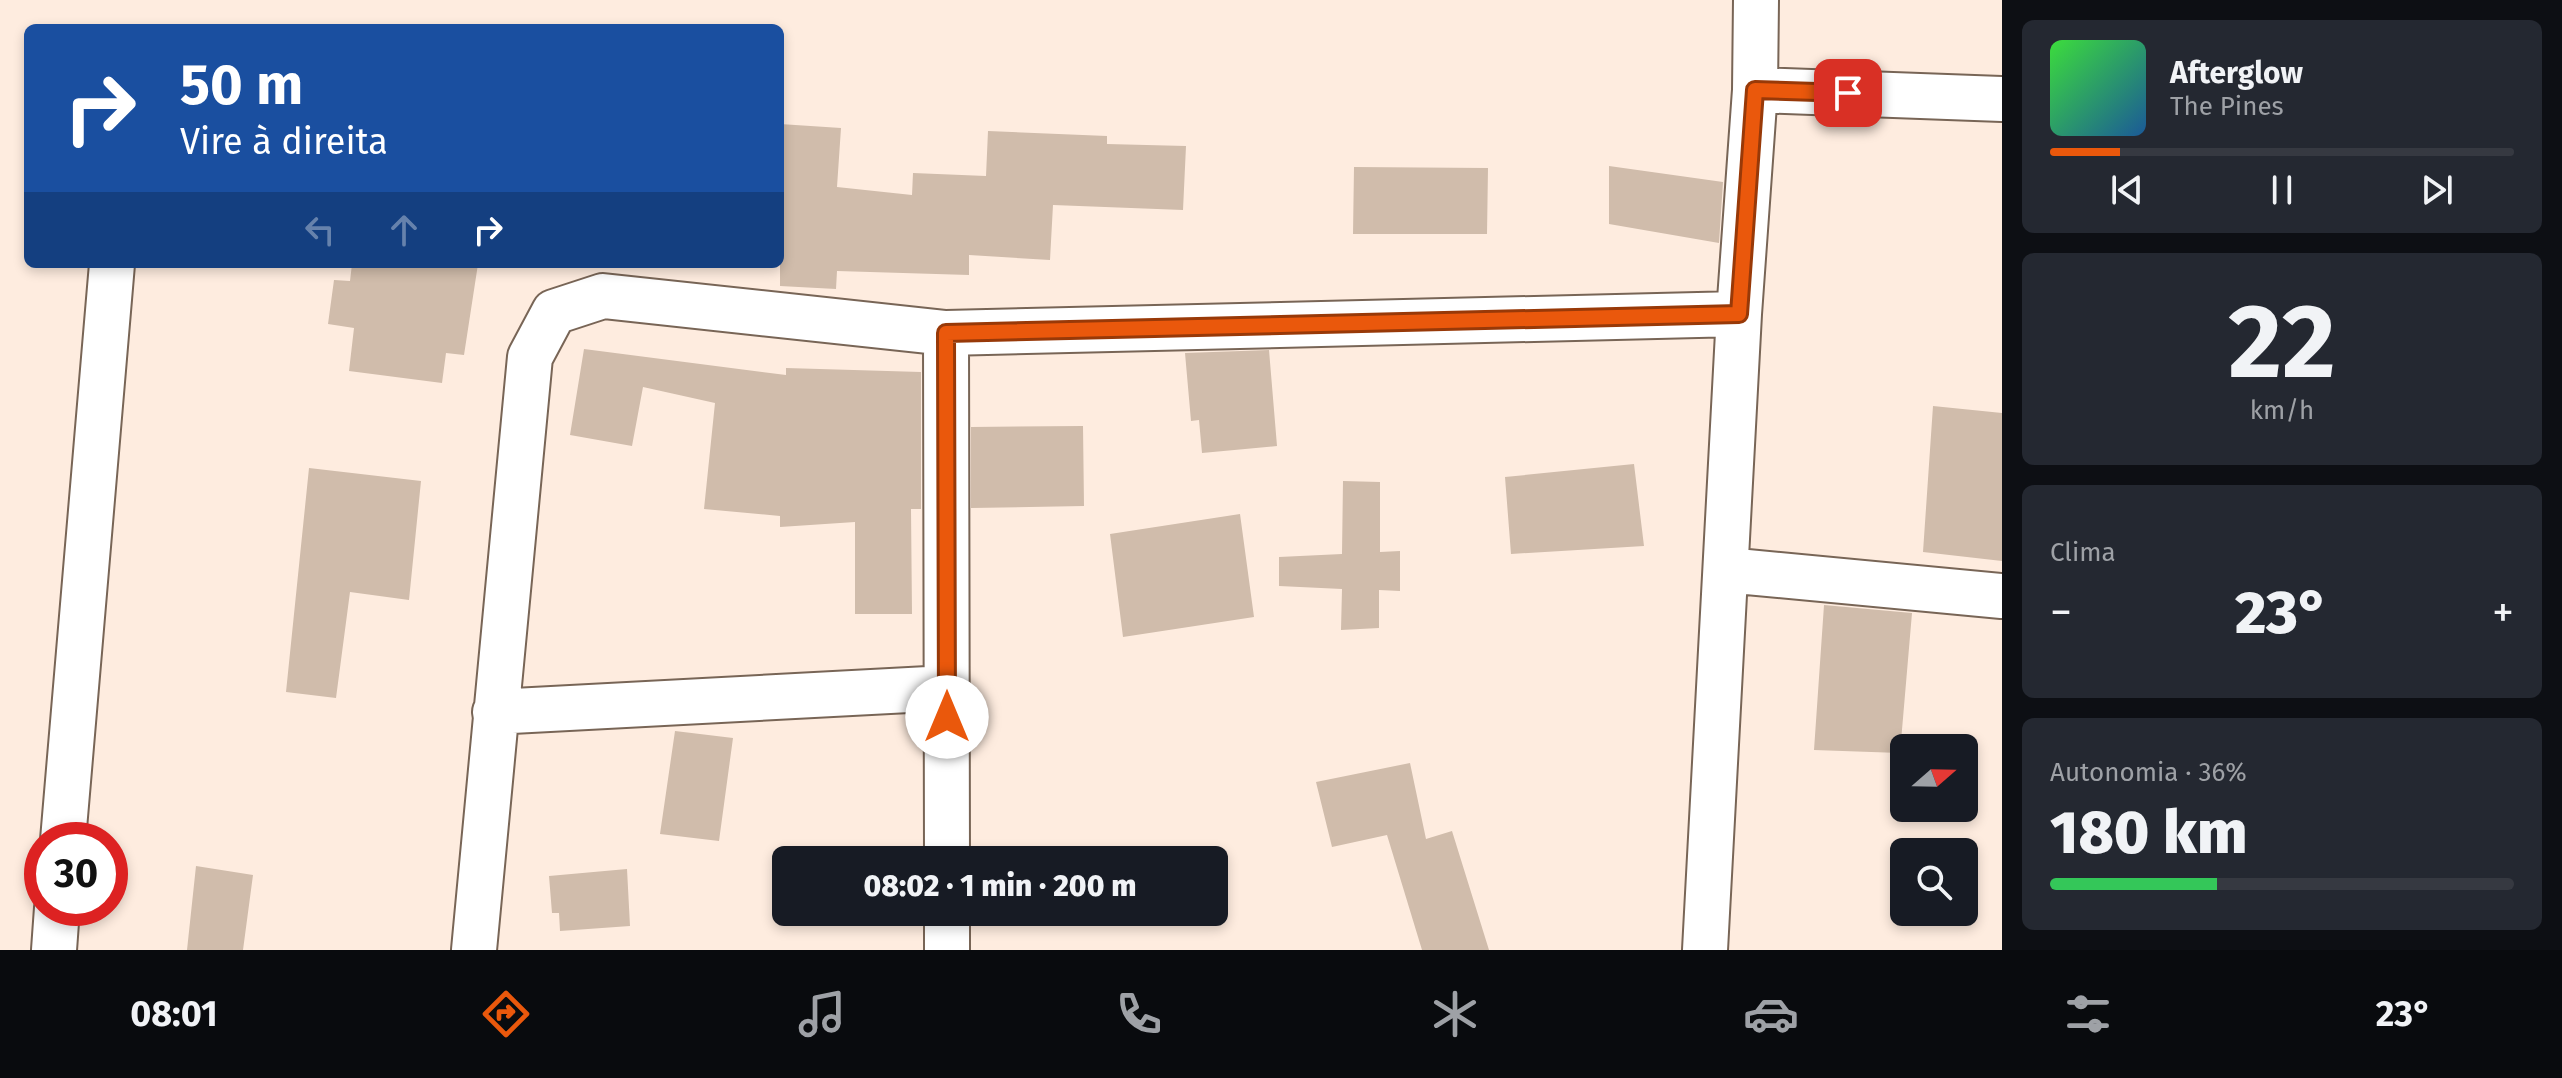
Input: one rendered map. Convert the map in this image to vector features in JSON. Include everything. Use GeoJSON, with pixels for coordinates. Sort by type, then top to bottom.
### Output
{"type":"FeatureCollection","features":[{"type":"Feature","properties":{"kind":"street"},"geometry":{"type":"LineString","coordinates":[[1705,950],[1739,314],[1755,90],[1756,0]]}},
{"type":"Feature","properties":{"kind":"street"},"geometry":{"type":"LineString","coordinates":[[1755,90],[2002,99]]}},
{"type":"Feature","properties":{"kind":"street"},"geometry":{"type":"LineString","coordinates":[[65,822],[112,268]]}},
{"type":"Feature","properties":{"kind":"street"},"geometry":{"type":"LineString","coordinates":[[474,950],[530,357],[554,312],[603,296],[946,333],[1739,314]]}},
{"type":"Feature","properties":{"kind":"street"},"geometry":{"type":"LineString","coordinates":[[946,333],[947,846]]}},
{"type":"Feature","properties":{"kind":"street"},"geometry":{"type":"LineString","coordinates":[[1726,570],[2002,596]]}},
{"type":"Feature","properties":{"kind":"street"},"geometry":{"type":"LineString","coordinates":[[495,712],[947,688]]}},
{"type":"Feature","properties":{"kind":"street"},"geometry":{"type":"LineString","coordinates":[[54,950],[56,926]]}},
{"type":"Feature","properties":{"kind":"street"},"geometry":{"type":"LineString","coordinates":[[947,926],[947,950]]}},
{"type":"Feature","properties":{"kind":"building"},"geometry":{"type":"Polygon","coordinates":[[[784,124],[841,128],[837,187],[912,195],[913,173],[986,176],[988,131],[1107,136],[1107,144],[1186,146],[1183,210],[1053,205],[1050,260],[969,255],[969,275],[837,271],[836,289],[780,286],[780,268],[784,268],[784,124]]]}},
{"type":"Feature","properties":{"kind":"building"},"geometry":{"type":"Polygon","coordinates":[[[1609,166],[1723,182],[1719,243],[1609,224],[1609,166]]]}},
{"type":"Feature","properties":{"kind":"building"},"geometry":{"type":"Polygon","coordinates":[[[1354,167],[1488,168],[1487,234],[1353,234],[1354,167]]]}},
{"type":"Feature","properties":{"kind":"building"},"geometry":{"type":"Polygon","coordinates":[[[352,268],[477,268],[464,355],[446,353],[442,383],[349,371],[354,328],[328,324],[334,280],[350,281],[352,268]]]}},
{"type":"Feature","properties":{"kind":"building"},"geometry":{"type":"Polygon","coordinates":[[[584,349],[786,375],[786,368],[921,372],[921,509],[911,509],[912,614],[855,614],[855,522],[780,527],[780,516],[704,509],[715,403],[643,387],[632,446],[570,435],[584,349]]]}},
{"type":"Feature","properties":{"kind":"building"},"geometry":{"type":"Polygon","coordinates":[[[1269,350],[1277,446],[1202,453],[1199,420],[1191,421],[1185,353],[1269,350]]]}},
{"type":"Feature","properties":{"kind":"building"},"geometry":{"type":"Polygon","coordinates":[[[1933,406],[2002,413],[2002,561],[1923,552],[1933,406]]]}},
{"type":"Feature","properties":{"kind":"building"},"geometry":{"type":"Polygon","coordinates":[[[1083,426],[1084,506],[971,508],[971,427],[1083,426]]]}},
{"type":"Feature","properties":{"kind":"building"},"geometry":{"type":"Polygon","coordinates":[[[1634,464],[1644,546],[1511,554],[1505,477],[1634,464]]]}},
{"type":"Feature","properties":{"kind":"building"},"geometry":{"type":"Polygon","coordinates":[[[309,468],[421,481],[409,600],[350,592],[336,698],[286,692],[309,468]]]}},
{"type":"Feature","properties":{"kind":"building"},"geometry":{"type":"Polygon","coordinates":[[[1343,481],[1380,482],[1380,552],[1400,551],[1400,591],[1379,590],[1379,628],[1341,630],[1342,589],[1279,586],[1279,557],[1342,554],[1343,481]]]}},
{"type":"Feature","properties":{"kind":"building"},"geometry":{"type":"Polygon","coordinates":[[[1240,514],[1254,617],[1123,637],[1110,534],[1240,514]]]}},
{"type":"Feature","properties":{"kind":"building"},"geometry":{"type":"Polygon","coordinates":[[[1824,605],[1912,613],[1902,734],[1890,734],[1890,753],[1814,750],[1824,605]]]}},
{"type":"Feature","properties":{"kind":"building"},"geometry":{"type":"Polygon","coordinates":[[[675,731],[733,738],[719,841],[660,834],[675,731]]]}},
{"type":"Feature","properties":{"kind":"building"},"geometry":{"type":"Polygon","coordinates":[[[1410,763],[1426,839],[1452,831],[1489,950],[1422,950],[1387,835],[1332,847],[1316,782],[1410,763]]]}},
{"type":"Feature","properties":{"kind":"building"},"geometry":{"type":"Polygon","coordinates":[[[196,866],[253,875],[243,950],[187,950],[196,866]]]}},
{"type":"Feature","properties":{"kind":"building"},"geometry":{"type":"Polygon","coordinates":[[[627,869],[630,926],[560,931],[559,913],[552,913],[549,876],[627,869]]]}},
{"type":"Feature","properties":{"kind":"route"},"geometry":{"type":"LineString","coordinates":[[947,717],[946,333],[1739,314],[1755,90],[1848,93]]}}]}
